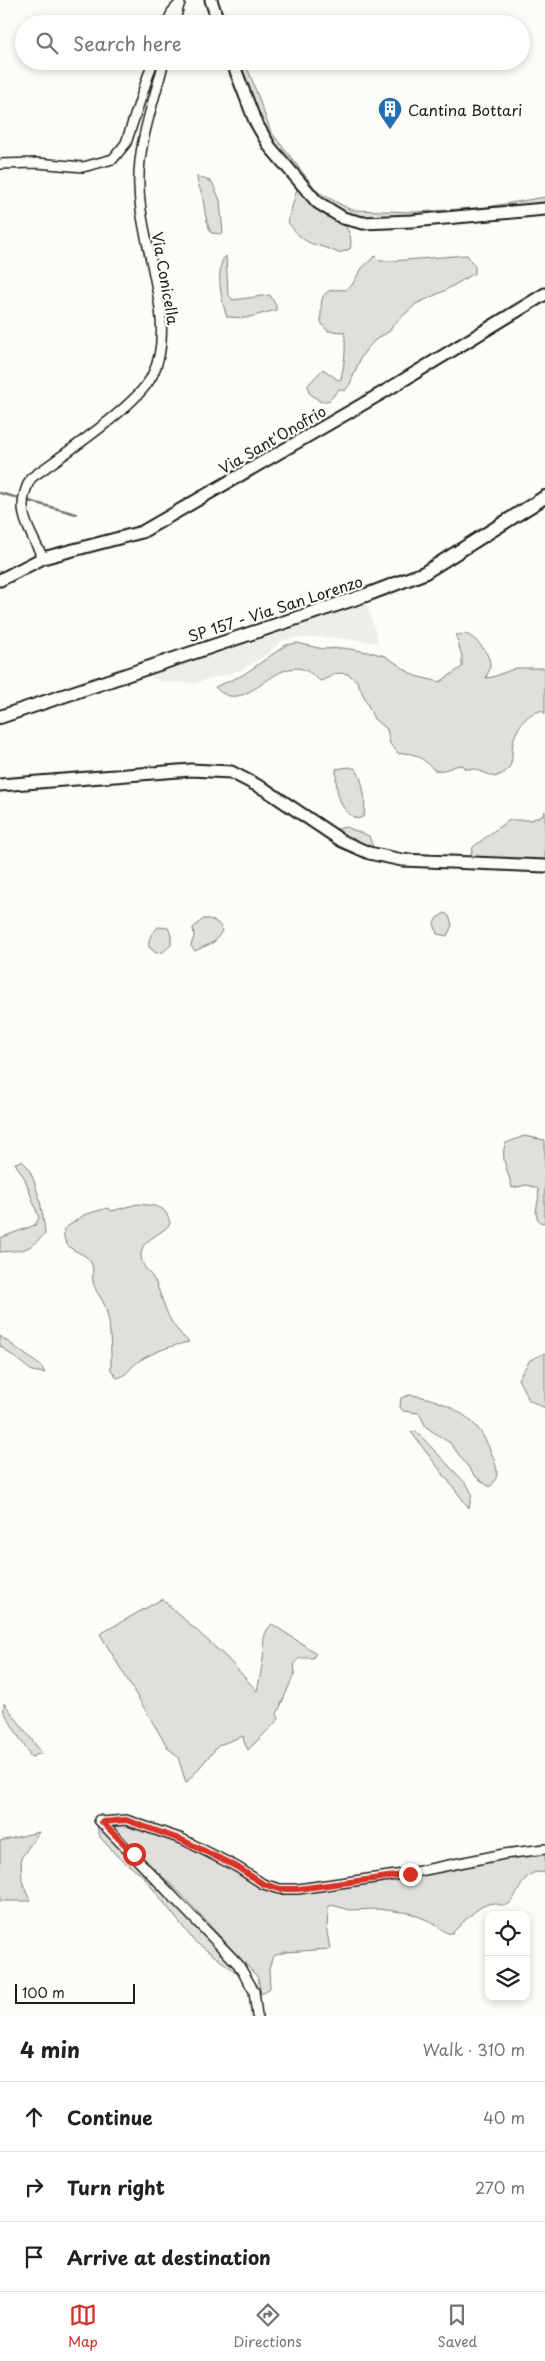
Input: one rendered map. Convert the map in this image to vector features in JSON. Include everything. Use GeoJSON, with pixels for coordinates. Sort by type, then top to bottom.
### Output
{"type":"FeatureCollection","features":[{"type":"Feature","properties":{"kind":"main road","name":"SP 157 - Via San Lorenzo"},"geometry":{"type":"LineString","coordinates":[[0,718],[364,596],[424,573],[545,497]]}},
{"type":"Feature","properties":{"kind":"street"},"geometry":{"type":"LineString","coordinates":[[211,0],[216,15]]}},
{"type":"Feature","properties":{"kind":"street"},"geometry":{"type":"LineString","coordinates":[[171,15],[180,2]]}},
{"type":"Feature","properties":{"kind":"street"},"geometry":{"type":"LineString","coordinates":[[176,15],[180,2]]}},
{"type":"Feature","properties":{"kind":"street"},"geometry":{"type":"LineString","coordinates":[[0,164],[37,163],[83,167],[114,159],[126,143],[150,70]]}},
{"type":"Feature","properties":{"kind":"street","name":"Via Conicella"},"geometry":{"type":"LineString","coordinates":[[44,558],[23,516],[22,504],[26,487],[31,478],[129,404],[151,378],[161,354],[163,324],[144,232],[138,188],[141,155],[162,70]]}},
{"type":"Feature","properties":{"kind":"street"},"geometry":{"type":"LineString","coordinates":[[235,70],[255,121],[270,147],[317,202],[343,218],[363,222],[412,221],[545,209]]}},
{"type":"Feature","properties":{"kind":"street","name":"Via Sant'Onofrio"},"geometry":{"type":"LineString","coordinates":[[0,580],[44,558],[142,532],[324,427],[545,294]]}},
{"type":"Feature","properties":{"kind":"street"},"geometry":{"type":"LineString","coordinates":[[0,785],[213,769],[231,772],[266,790],[342,840],[369,854],[402,860],[545,866]]}},
{"type":"Feature","properties":{"kind":"street"},"geometry":{"type":"LineString","coordinates":[[257,2016],[254,1991],[238,1964],[100,1821],[126,1820],[182,1840],[237,1867],[263,1884],[280,1889],[298,1889],[410,1874],[504,1854],[545,1849]]}},
{"type":"Feature","properties":{"kind":"shaded area"},"geometry":{"type":"Polygon","coordinates":[[[240,70],[248,70],[271,132],[318,192],[351,210],[416,212],[487,207],[545,197],[545,204],[382,217],[348,215],[330,206],[316,193],[291,167],[259,124],[240,70]]]}},
{"type":"Feature","properties":{"kind":"shaded area"},"geometry":{"type":"Polygon","coordinates":[[[197,176],[212,182],[220,200],[223,234],[211,233],[197,176]]]}},
{"type":"Feature","properties":{"kind":"shaded area"},"geometry":{"type":"Polygon","coordinates":[[[298,185],[342,221],[351,239],[350,249],[339,253],[305,241],[295,231],[288,222],[298,185]]]}},
{"type":"Feature","properties":{"kind":"shaded area"},"geometry":{"type":"Polygon","coordinates":[[[467,255],[475,267],[475,273],[444,291],[416,304],[393,325],[390,331],[375,340],[361,357],[350,384],[345,391],[339,389],[330,400],[321,402],[309,393],[308,385],[323,369],[338,380],[341,379],[343,367],[344,332],[328,331],[321,322],[322,302],[325,294],[332,290],[345,290],[352,285],[362,268],[375,256],[380,261],[392,261],[467,255]]]}},
{"type":"Feature","properties":{"kind":"shaded area"},"geometry":{"type":"Polygon","coordinates":[[[226,256],[228,294],[233,300],[270,295],[276,310],[246,318],[227,317],[220,285],[220,268],[226,256]]]}},
{"type":"Feature","properties":{"kind":"shaded area"},"geometry":{"type":"Polygon","coordinates":[[[364,596],[378,640],[376,642],[323,637],[283,640],[268,654],[241,670],[194,683],[163,682],[138,673],[364,596]]]}},
{"type":"Feature","properties":{"kind":"shaded area"},"geometry":{"type":"Polygon","coordinates":[[[466,634],[478,643],[488,656],[490,668],[486,678],[516,668],[545,668],[545,714],[542,711],[532,714],[519,727],[512,746],[510,766],[504,773],[495,777],[475,769],[466,769],[463,765],[443,770],[434,770],[426,762],[414,755],[399,754],[390,744],[387,729],[374,719],[357,681],[348,674],[338,673],[321,681],[305,670],[291,669],[279,673],[247,693],[236,696],[226,695],[215,687],[243,675],[286,645],[297,643],[323,649],[343,648],[385,656],[415,676],[440,682],[462,667],[462,657],[456,635],[466,634]]]}},
{"type":"Feature","properties":{"kind":"shaded area"},"geometry":{"type":"Polygon","coordinates":[[[349,767],[356,769],[364,792],[364,816],[358,819],[351,815],[342,805],[337,791],[336,769],[349,767]]]}},
{"type":"Feature","properties":{"kind":"shaded area"},"geometry":{"type":"Polygon","coordinates":[[[545,811],[545,862],[470,859],[473,847],[503,824],[510,820],[531,820],[543,815],[545,811]]]}},
{"type":"Feature","properties":{"kind":"shaded area"},"geometry":{"type":"Polygon","coordinates":[[[346,827],[369,836],[374,850],[335,833],[337,829],[346,827]]]}},
{"type":"Feature","properties":{"kind":"shaded area"},"geometry":{"type":"Polygon","coordinates":[[[445,913],[449,916],[452,925],[447,936],[437,934],[434,923],[437,918],[445,913]]]}},
{"type":"Feature","properties":{"kind":"shaded area"},"geometry":{"type":"Polygon","coordinates":[[[203,919],[215,921],[222,931],[214,942],[195,951],[191,946],[194,936],[193,928],[203,919]]]}},
{"type":"Feature","properties":{"kind":"shaded area"},"geometry":{"type":"Polygon","coordinates":[[[158,927],[168,928],[171,935],[171,945],[163,952],[156,953],[149,947],[149,941],[158,927]]]}},
{"type":"Feature","properties":{"kind":"shaded area"},"geometry":{"type":"Polygon","coordinates":[[[524,1136],[545,1140],[545,1222],[542,1223],[538,1220],[536,1211],[537,1188],[527,1185],[512,1188],[504,1159],[506,1143],[524,1136]]]}},
{"type":"Feature","properties":{"kind":"shaded area"},"geometry":{"type":"Polygon","coordinates":[[[22,1161],[35,1184],[41,1206],[45,1234],[25,1249],[0,1252],[0,1238],[35,1225],[39,1218],[25,1179],[15,1163],[22,1161]]]}},
{"type":"Feature","properties":{"kind":"shaded area"},"geometry":{"type":"Polygon","coordinates":[[[137,1204],[159,1207],[163,1209],[168,1217],[170,1224],[143,1246],[141,1255],[145,1268],[156,1283],[171,1321],[181,1335],[189,1342],[150,1355],[136,1363],[124,1375],[117,1378],[111,1370],[108,1315],[94,1284],[92,1265],[85,1256],[66,1243],[64,1229],[84,1215],[107,1208],[112,1211],[137,1204]]]}},
{"type":"Feature","properties":{"kind":"shaded area"},"geometry":{"type":"Polygon","coordinates":[[[0,1336],[41,1366],[45,1373],[32,1371],[0,1346],[0,1336]]]}},
{"type":"Feature","properties":{"kind":"shaded area"},"geometry":{"type":"Polygon","coordinates":[[[545,1353],[545,1408],[529,1400],[518,1379],[530,1360],[545,1353]]]}},
{"type":"Feature","properties":{"kind":"shaded area"},"geometry":{"type":"Polygon","coordinates":[[[409,1395],[426,1398],[460,1412],[480,1430],[496,1464],[497,1476],[491,1486],[488,1486],[475,1476],[450,1443],[426,1427],[419,1413],[403,1411],[400,1407],[401,1398],[409,1395]]]}},
{"type":"Feature","properties":{"kind":"shaded area"},"geometry":{"type":"Polygon","coordinates":[[[416,1431],[468,1486],[472,1494],[469,1508],[411,1432],[416,1431]]]}},
{"type":"Feature","properties":{"kind":"shaded area"},"geometry":{"type":"Polygon","coordinates":[[[162,1599],[227,1658],[257,1691],[263,1662],[264,1636],[272,1624],[316,1653],[313,1658],[296,1661],[295,1672],[277,1714],[279,1719],[248,1750],[243,1736],[219,1745],[186,1783],[178,1757],[168,1748],[100,1634],[162,1599]]]}},
{"type":"Feature","properties":{"kind":"shaded area"},"geometry":{"type":"Polygon","coordinates":[[[4,1703],[42,1753],[31,1757],[4,1712],[4,1703]]]}},
{"type":"Feature","properties":{"kind":"shaded area"},"geometry":{"type":"Polygon","coordinates":[[[96,1823],[229,1956],[244,1978],[194,1941],[143,1876],[118,1857],[100,1837],[96,1823]]]}},
{"type":"Feature","properties":{"kind":"shaded area"},"geometry":{"type":"Polygon","coordinates":[[[115,1823],[126,1824],[182,1843],[286,1892],[545,1851],[545,1873],[532,1873],[524,1881],[508,1905],[491,1903],[483,1906],[452,1933],[447,1933],[432,1922],[410,1913],[378,1909],[349,1910],[332,1905],[328,1907],[327,1932],[330,1949],[286,1952],[273,1956],[269,1968],[270,1988],[261,1994],[258,1978],[253,1972],[182,1895],[112,1829],[110,1826],[115,1823]]]}},
{"type":"Feature","properties":{"kind":"shaded area"},"geometry":{"type":"Polygon","coordinates":[[[39,1832],[21,1858],[22,1881],[30,1901],[0,1901],[0,1841],[39,1832]]]}},
{"type":"Feature","properties":{"kind":"waterway"},"geometry":{"type":"LineString","coordinates":[[0,493],[76,514]]}},
{"type":"Feature","properties":{"kind":"place","name":"Cantina Bottari"},"geometry":{"type":"Point","coordinates":[390,130]}},
{"type":"Feature","properties":{"kind":"route"},"geometry":{"type":"LineString","coordinates":[[134,1854],[102,1822],[126,1820],[182,1840],[237,1867],[263,1884],[280,1889],[298,1889],[410,1874]]}}]}
